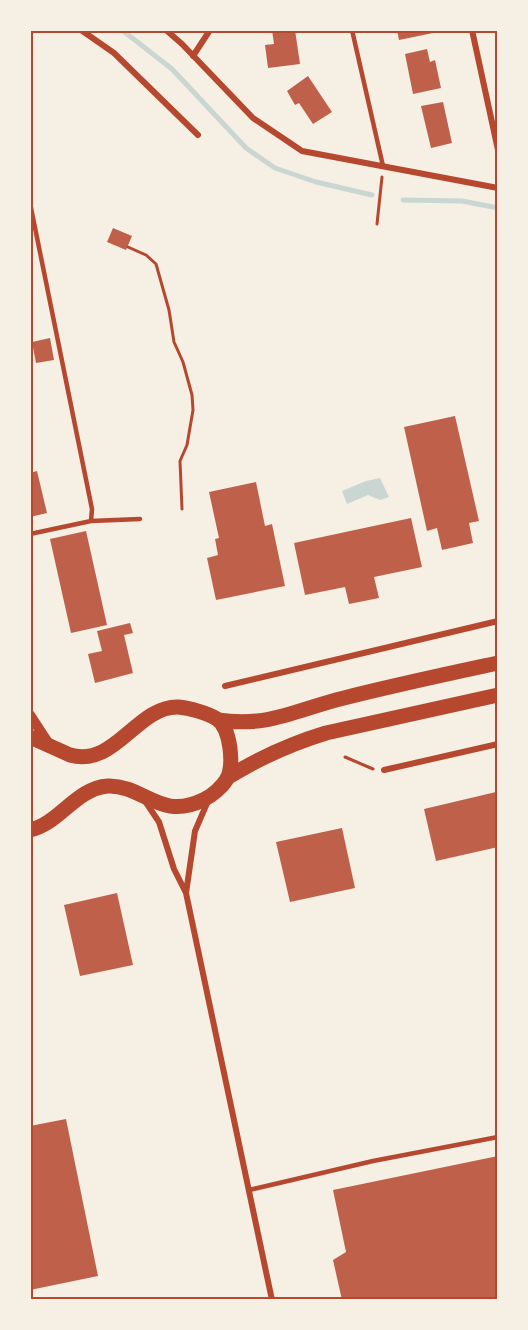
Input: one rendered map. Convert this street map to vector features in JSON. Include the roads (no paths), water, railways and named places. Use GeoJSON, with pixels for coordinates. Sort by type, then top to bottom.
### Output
{"type":"FeatureCollection","features":[{"type":"Feature","properties":{"kind":"main road"},"geometry":{"type":"LineString","coordinates":[[30,737],[76,756],[99,753],[153,713],[166,708],[180,707],[218,720],[249,723],[265,721],[336,700],[498,663]]}},
{"type":"Feature","properties":{"kind":"main road"},"geometry":{"type":"LineString","coordinates":[[30,830],[46,823],[86,793],[99,788],[122,788],[158,804],[193,805],[210,797],[227,778],[261,757],[298,741],[498,695]]}},
{"type":"Feature","properties":{"kind":"main road"},"geometry":{"type":"LineString","coordinates":[[218,720],[227,733],[230,747],[227,778]]}},
{"type":"Feature","properties":{"kind":"street"},"geometry":{"type":"LineString","coordinates":[[81,30],[114,53],[198,135]]}},
{"type":"Feature","properties":{"kind":"street"},"geometry":{"type":"LineString","coordinates":[[166,30],[253,118],[302,152],[498,188]]}},
{"type":"Feature","properties":{"kind":"street"},"geometry":{"type":"LineString","coordinates":[[193,56],[210,30]]}},
{"type":"Feature","properties":{"kind":"street"},"geometry":{"type":"LineString","coordinates":[[472,30],[498,150]]}},
{"type":"Feature","properties":{"kind":"street"},"geometry":{"type":"LineString","coordinates":[[225,686],[498,621]]}},
{"type":"Feature","properties":{"kind":"street"},"geometry":{"type":"LineString","coordinates":[[30,715],[49,744]]}},
{"type":"Feature","properties":{"kind":"street"},"geometry":{"type":"LineString","coordinates":[[384,770],[498,744]]}},
{"type":"Feature","properties":{"kind":"street"},"geometry":{"type":"LineString","coordinates":[[186,893],[195,831],[199,817],[210,797]]}},
{"type":"Feature","properties":{"kind":"street"},"geometry":{"type":"LineString","coordinates":[[143,798],[159,822],[174,869],[186,893],[272,1300]]}},
{"type":"Feature","properties":{"kind":"lane"},"geometry":{"type":"LineString","coordinates":[[352,30],[383,166]]}},
{"type":"Feature","properties":{"kind":"lane"},"geometry":{"type":"LineString","coordinates":[[30,203],[92,509],[91,521]]}},
{"type":"Feature","properties":{"kind":"lane"},"geometry":{"type":"LineString","coordinates":[[30,534],[91,521],[140,519]]}},
{"type":"Feature","properties":{"kind":"lane"},"geometry":{"type":"LineString","coordinates":[[249,1190],[373,1161],[498,1137]]}},
{"type":"Feature","properties":{"kind":"waterway"},"geometry":{"type":"LineString","coordinates":[[122,30],[172,69],[246,148],[275,168],[316,182],[372,195]]}},
{"type":"Feature","properties":{"kind":"waterway"},"geometry":{"type":"LineString","coordinates":[[403,200],[462,201],[498,208]]}}]}
